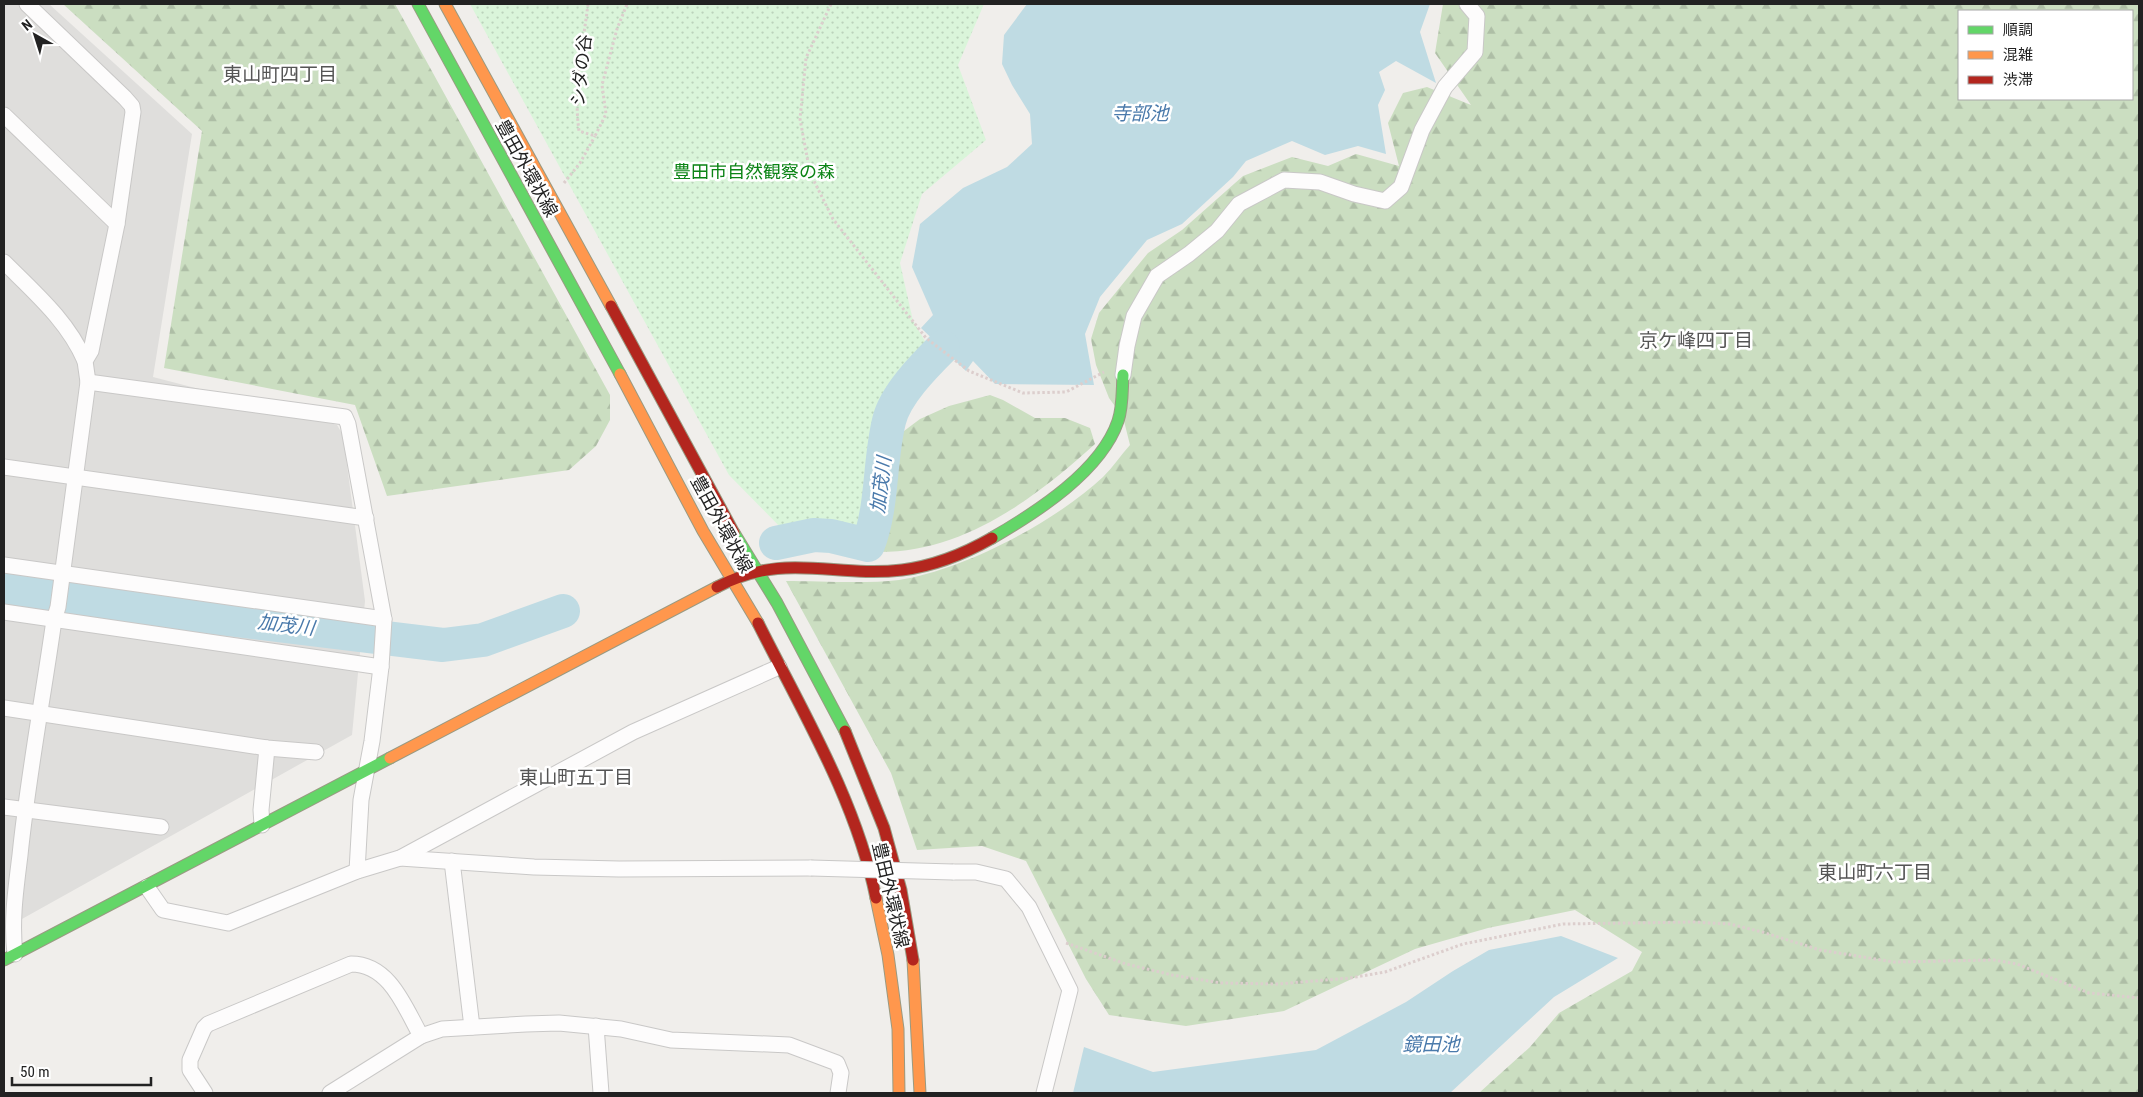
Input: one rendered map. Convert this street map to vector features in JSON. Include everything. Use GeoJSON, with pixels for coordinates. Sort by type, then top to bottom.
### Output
{"type":"FeatureCollection","features":[{"type":"Feature","properties":{"kind":"street"},"geometry":{"type":"LineString","coordinates":[[27,4],[132,106],[117,224],[93,344],[85,361]]}},
{"type":"Feature","properties":{"kind":"street","name":"豊田外環状線"},"geometry":{"type":"LineString","coordinates":[[418,4],[678,481],[703,531],[754,615],[829,764],[859,837],[875,893],[888,955],[898,1029],[899,1093]]}},
{"type":"Feature","properties":{"kind":"street","name":"豊田外環状線"},"geometry":{"type":"LineString","coordinates":[[445,4],[653,381],[726,520],[758,570],[844,731],[869,788],[884,828],[901,890],[913,956],[920,1093]]}},
{"type":"Feature","properties":{"kind":"street"},"geometry":{"type":"LineString","coordinates":[[9,957],[147,887],[732,579],[758,570],[789,566],[843,570],[902,570],[960,556],[1019,522],[1081,476],[1106,448],[1119,419],[1126,346],[1134,316],[1157,276],[1189,254],[1217,231],[1239,204],[1284,180],[1320,182],[1354,194],[1385,201],[1401,187],[1422,130],[1445,87],[1475,52],[1477,16],[1467,4]]}},
{"type":"Feature","properties":{"kind":"street"},"geometry":{"type":"LineString","coordinates":[[4,115],[117,224]]}},
{"type":"Feature","properties":{"kind":"street"},"geometry":{"type":"LineString","coordinates":[[7,273],[66,326],[77,342],[85,361],[88,382],[56,614],[24,810],[9,957]]}},
{"type":"Feature","properties":{"kind":"street"},"geometry":{"type":"LineString","coordinates":[[88,382],[345,417],[366,518],[384,620],[382,666],[361,800],[357,870]]}},
{"type":"Feature","properties":{"kind":"street"},"geometry":{"type":"LineString","coordinates":[[4,467],[366,518]]}},
{"type":"Feature","properties":{"kind":"street"},"geometry":{"type":"LineString","coordinates":[[4,565],[61,579],[384,620]]}},
{"type":"Feature","properties":{"kind":"street"},"geometry":{"type":"LineString","coordinates":[[4,612],[56,614],[382,666]]}},
{"type":"Feature","properties":{"kind":"street"},"geometry":{"type":"LineString","coordinates":[[147,887],[163,910],[228,923],[357,870],[400,858],[633,732],[779,667]]}},
{"type":"Feature","properties":{"kind":"street"},"geometry":{"type":"LineString","coordinates":[[4,708],[267,748],[316,752]]}},
{"type":"Feature","properties":{"kind":"street"},"geometry":{"type":"LineString","coordinates":[[262,825],[261,810],[267,748]]}},
{"type":"Feature","properties":{"kind":"street"},"geometry":{"type":"LineString","coordinates":[[4,807],[161,827]]}},
{"type":"Feature","properties":{"kind":"street"},"geometry":{"type":"LineString","coordinates":[[400,858],[620,869],[811,868],[976,872],[1006,879],[1029,907],[1070,990],[1044,1093]]}},
{"type":"Feature","properties":{"kind":"street"},"geometry":{"type":"LineString","coordinates":[[452,861],[472,1027]]}},
{"type":"Feature","properties":{"kind":"street"},"geometry":{"type":"LineString","coordinates":[[205,1093],[190,1070],[190,1060],[204,1028],[208,1024],[351,964],[360,964],[386,977],[421,1036]]}},
{"type":"Feature","properties":{"kind":"street"},"geometry":{"type":"LineString","coordinates":[[330,1093],[421,1036],[442,1029],[559,1023],[621,1029],[672,1040],[789,1045],[837,1063],[841,1073],[838,1093]]}},
{"type":"Feature","properties":{"kind":"street"},"geometry":{"type":"LineString","coordinates":[[596,1026],[601,1093]]}},
{"type":"Feature","properties":{"kind":"path","name":"シダの谷"},"geometry":{"type":"LineString","coordinates":[[588,4],[576,106],[579,131],[595,136],[606,114],[602,85],[617,29],[627,4]]}},
{"type":"Feature","properties":{"kind":"path"},"geometry":{"type":"LineString","coordinates":[[831,4],[806,58],[800,119],[810,172],[833,219],[896,301],[926,338],[969,371],[1023,393],[1066,392],[1106,372],[1123,375]]}},
{"type":"Feature","properties":{"kind":"path"},"geometry":{"type":"LineString","coordinates":[[563,185],[580,163],[595,136]]}},
{"type":"Feature","properties":{"kind":"path"},"geometry":{"type":"LineString","coordinates":[[1044,935],[1126,964],[1172,975],[1221,983],[1278,984],[1350,978],[1384,972],[1463,944],[1563,924],[1694,922],[1730,924],[1820,950],[1894,962],[1994,960],[2017,964],[2089,993],[2139,998]]}},
{"type":"Feature","properties":{"kind":"shaded area"},"geometry":{"type":"Polygon","coordinates":[[[4,4],[49,4],[192,134],[153,377],[337,425],[343,435],[365,601],[352,735],[4,929],[4,4]]]}},
{"type":"Feature","properties":{"kind":"green space"},"geometry":{"type":"Polygon","coordinates":[[[63,4],[395,4],[610,395],[610,420],[596,446],[569,470],[387,496],[355,405],[164,368],[202,131],[63,4]]]}},
{"type":"Feature","properties":{"kind":"green space","name":"豊田市自然観察の森"},"geometry":{"type":"Polygon","coordinates":[[[470,4],[984,4],[958,65],[986,140],[922,194],[900,263],[913,321],[932,353],[923,360],[891,399],[880,421],[864,527],[854,535],[822,528],[786,533],[729,475],[470,4]]]}},
{"type":"Feature","properties":{"kind":"green space"},"geometry":{"type":"Polygon","coordinates":[[[1443,4],[2139,4],[2139,1093],[1479,1093],[1530,1047],[1559,1013],[1632,971],[1642,952],[1575,910],[1488,928],[1415,949],[1284,1011],[1186,1026],[1109,1015],[1086,979],[1026,861],[982,846],[917,850],[891,773],[786,581],[872,582],[899,580],[924,575],[952,566],[1007,542],[1060,511],[1103,477],[1130,445],[1123,417],[1109,398],[1096,365],[1091,339],[1099,313],[1148,253],[1182,230],[1243,176],[1292,157],[1328,166],[1356,154],[1399,166],[1388,123],[1403,93],[1427,87],[1471,105],[1435,53],[1443,4]]]}},
{"type":"Feature","properties":{"kind":"green space"},"geometry":{"type":"Polygon","coordinates":[[[990,395],[1035,418],[1065,418],[1090,428],[1095,444],[1072,465],[1022,503],[967,533],[938,544],[907,550],[875,552],[892,440],[920,419],[949,406],[990,395]]]}},
{"type":"Feature","properties":{"kind":"water","name":"寺部池"},"geometry":{"type":"Polygon","coordinates":[[[1027,4],[1430,4],[1420,32],[1436,83],[1396,61],[1379,72],[1385,90],[1378,105],[1386,154],[1358,146],[1325,155],[1292,141],[1246,161],[1233,177],[1182,224],[1147,240],[1100,297],[1085,334],[1094,385],[995,384],[973,361],[966,371],[921,328],[933,315],[912,267],[920,224],[963,188],[1007,167],[1032,144],[1030,114],[1012,85],[1002,64],[1004,35],[1027,4]]]}},
{"type":"Feature","properties":{"kind":"water","name":"鏡田池"},"geometry":{"type":"Polygon","coordinates":[[[1561,936],[1618,958],[1554,997],[1450,1093],[1073,1093],[1084,1047],[1153,1072],[1316,1050],[1406,1002],[1489,950],[1561,936]]]}},
{"type":"Feature","properties":{"kind":"waterway","name":"加茂川"},"geometry":{"type":"LineString","coordinates":[[776,543],[814,535],[831,536],[868,545],[879,499],[886,437],[892,411],[911,381],[943,347]]}},
{"type":"Feature","properties":{"kind":"waterway","name":"加茂川"},"geometry":{"type":"LineString","coordinates":[[4,589],[72,600],[443,645],[483,640],[563,611]]}},
{"type":"Feature","properties":{"kind":"traffic: fast"},"geometry":{"type":"LineString","coordinates":[[418,4],[620,374]]}},
{"type":"Feature","properties":{"kind":"traffic: fast"},"geometry":{"type":"LineString","coordinates":[[992,538],[1047,503],[1083,473],[1097,457],[1110,439],[1120,416],[1123,375]]}},
{"type":"Feature","properties":{"kind":"traffic: fast"},"geometry":{"type":"LineString","coordinates":[[734,533],[777,603],[845,731]]}},
{"type":"Feature","properties":{"kind":"traffic: fast"},"geometry":{"type":"LineString","coordinates":[[4,960],[390,758]]}},
{"type":"Feature","properties":{"kind":"traffic: slow"},"geometry":{"type":"LineString","coordinates":[[445,4],[611,306]]}},
{"type":"Feature","properties":{"kind":"traffic: slow"},"geometry":{"type":"LineString","coordinates":[[620,374],[703,531],[758,623]]}},
{"type":"Feature","properties":{"kind":"traffic: slow"},"geometry":{"type":"LineString","coordinates":[[390,758],[717,587]]}},
{"type":"Feature","properties":{"kind":"traffic: slow"},"geometry":{"type":"LineString","coordinates":[[876,898],[888,955],[898,1029],[899,1093]]}},
{"type":"Feature","properties":{"kind":"traffic: slow"},"geometry":{"type":"LineString","coordinates":[[913,960],[920,1093]]}},
{"type":"Feature","properties":{"kind":"traffic: jam"},"geometry":{"type":"LineString","coordinates":[[611,306],[734,533]]}},
{"type":"Feature","properties":{"kind":"traffic: jam"},"geometry":{"type":"LineString","coordinates":[[717,587],[742,576],[765,570],[809,568],[877,572],[926,566],[971,549],[992,538]]}},
{"type":"Feature","properties":{"kind":"traffic: jam"},"geometry":{"type":"LineString","coordinates":[[758,623],[826,757],[841,791],[867,862],[876,898]]}},
{"type":"Feature","properties":{"kind":"traffic: jam"},"geometry":{"type":"LineString","coordinates":[[845,731],[884,828],[901,890],[913,960]]}},
{"type":"Feature","properties":{"kind":"district","name":"東山町四丁目"},"geometry":{"type":"Point","coordinates":[280,74]}},
{"type":"Feature","properties":{"kind":"district","name":"京ケ峰四丁目"},"geometry":{"type":"Point","coordinates":[1696,340]}},
{"type":"Feature","properties":{"kind":"district","name":"東山町五丁目"},"geometry":{"type":"Point","coordinates":[576,777]}},
{"type":"Feature","properties":{"kind":"district","name":"東山町六丁目"},"geometry":{"type":"Point","coordinates":[1875,872]}}]}
